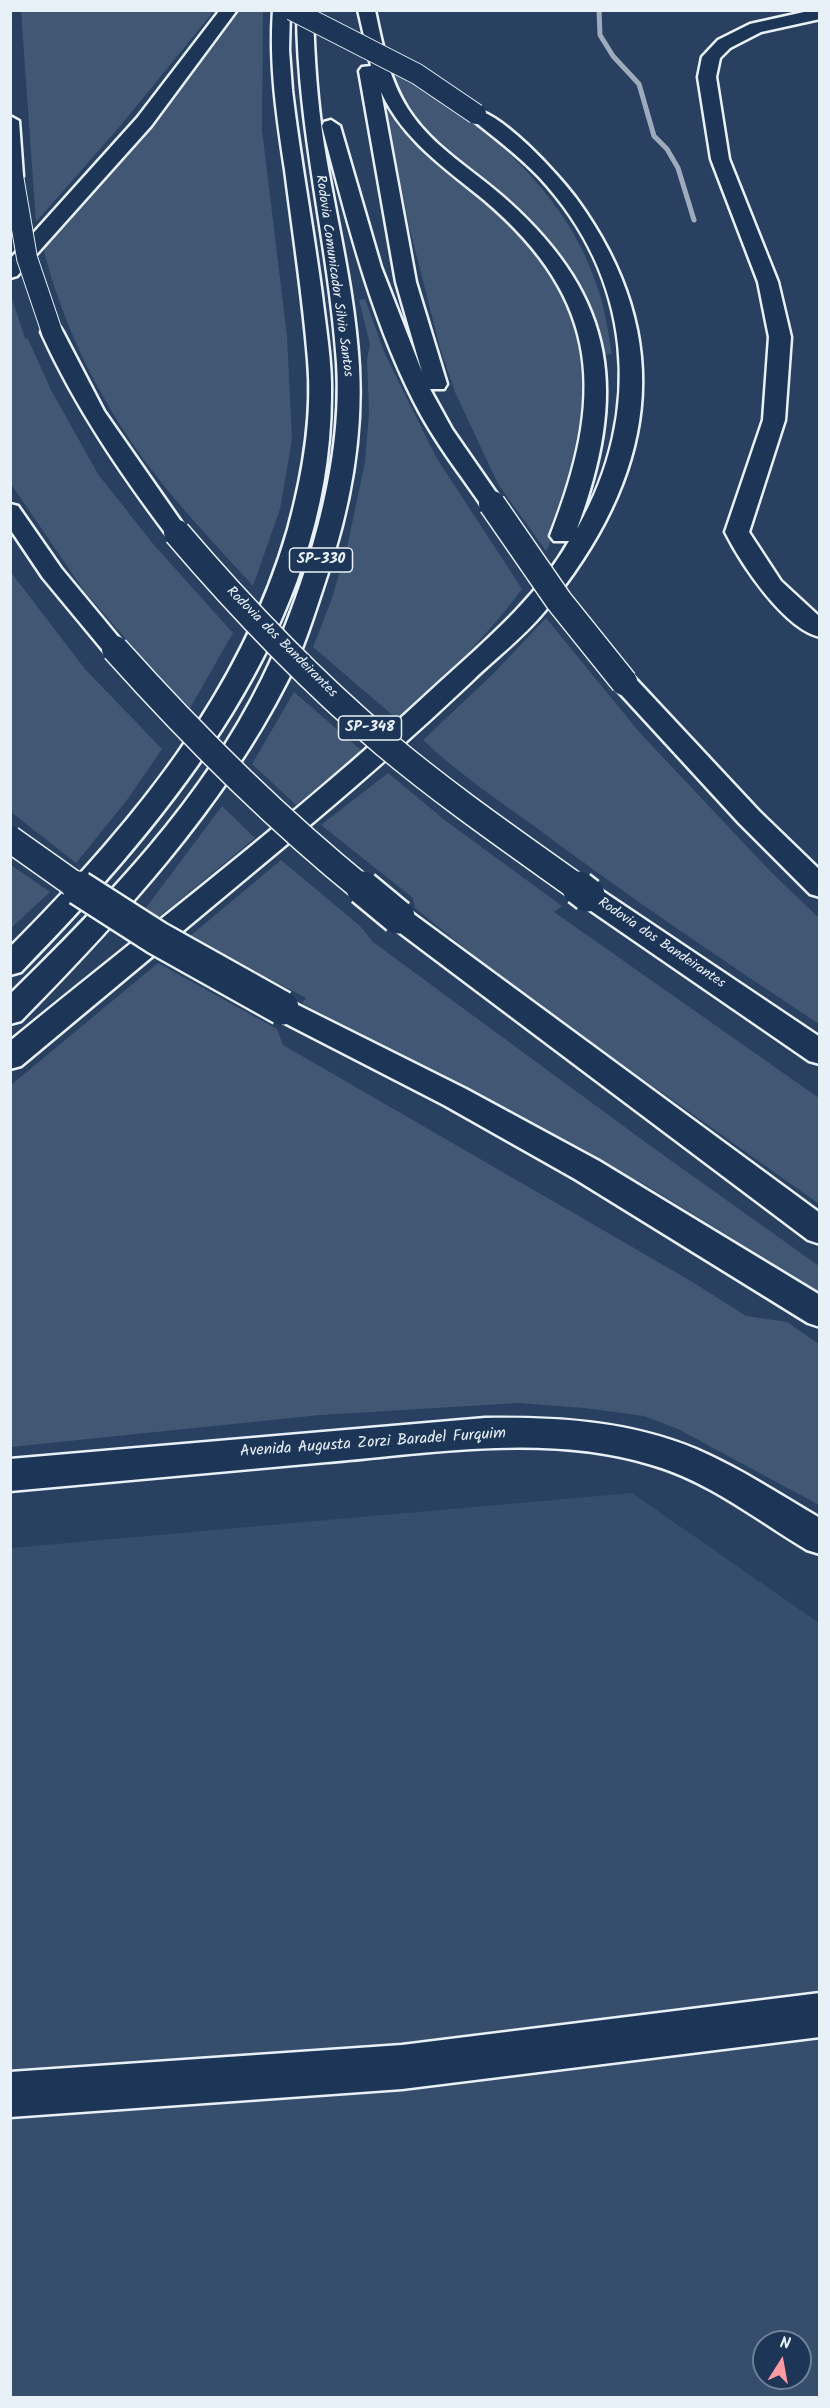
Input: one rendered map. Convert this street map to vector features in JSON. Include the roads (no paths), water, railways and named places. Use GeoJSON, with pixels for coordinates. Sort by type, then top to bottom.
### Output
{"type":"FeatureCollection","features":[{"type":"Feature","properties":{"kind":"main road"},"geometry":{"type":"LineString","coordinates":[[10,272],[144,122],[228,10]]}},
{"type":"Feature","properties":{"kind":"main road","name":"Rodovia Comunicador Silvio Santos"},"geometry":{"type":"LineString","coordinates":[[10,965],[98,876],[167,789],[215,723],[240,680],[269,620],[300,532],[320,426],[319,366],[312,290],[282,93],[282,10]]}},
{"type":"Feature","properties":{"kind":"main road"},"geometry":{"type":"LineString","coordinates":[[10,1058],[371,760],[536,606],[567,565],[588,529],[618,459],[631,400],[633,366],[623,308],[590,234],[554,183],[530,157],[476,114],[417,74],[291,10]]}},
{"type":"Feature","properties":{"kind":"main road"},"geometry":{"type":"LineString","coordinates":[[306,10],[315,43],[323,98],[372,277],[402,354],[425,402],[455,454],[491,502],[558,601],[624,682],[741,809],[819,887]]}},
{"type":"Feature","properties":{"kind":"main road","name":"Rodovia Comunicador Silvio Santos"},"geometry":{"type":"LineString","coordinates":[[10,1013],[103,916],[152,858],[240,740],[274,681],[318,571],[340,484],[346,442],[348,365],[307,98],[306,10]]}},
{"type":"Feature","properties":{"kind":"main road"},"geometry":{"type":"LineString","coordinates":[[364,10],[379,67],[399,110],[437,153],[501,205],[547,249],[578,302],[589,328],[594,353],[599,391],[597,414],[586,473],[576,505],[535,589],[478,661]]}},
{"type":"Feature","properties":{"kind":"main road"},"geometry":{"type":"LineString","coordinates":[[364,10],[368,77],[406,282],[438,393],[491,502]]}},
{"type":"Feature","properties":{"kind":"main road"},"geometry":{"type":"LineString","coordinates":[[819,14],[756,28],[724,44],[711,57],[707,76],[720,159],[768,282],[780,338],[774,420],[737,532],[752,563],[791,608],[819,630]]}},
{"type":"Feature","properties":{"kind":"main road","name":"Rodovia dos Bandeirantes"},"geometry":{"type":"LineString","coordinates":[[10,121],[13,176],[27,258],[52,332],[87,406],[127,468],[177,533],[277,643],[349,711],[415,768],[588,895],[819,1053]]}},
{"type":"Feature","properties":{"kind":"main road"},"geometry":{"type":"LineString","coordinates":[[10,511],[52,573],[172,714],[325,860],[819,1231]]}},
{"type":"Feature","properties":{"kind":"main road"},"geometry":{"type":"LineString","coordinates":[[10,839],[27,854],[104,905],[189,957],[282,1008],[455,1097],[587,1170],[819,1313]]}},
{"type":"Feature","properties":{"kind":"main road","name":"Avenida Augusta Zorzi Baradel Furquim"},"geometry":{"type":"LineString","coordinates":[[10,1475],[449,1436],[525,1433],[589,1437],[636,1445],[679,1459],[724,1482],[819,1538]]}},
{"type":"Feature","properties":{"kind":"main road"},"geometry":{"type":"LineString","coordinates":[[10,2095],[402,2067],[819,2015]]}},
{"type":"Feature","properties":{"kind":"waterway"},"geometry":{"type":"LineString","coordinates":[[599,10],[600,35],[613,56],[639,84],[654,136],[667,149],[678,168],[694,220]]}}]}
